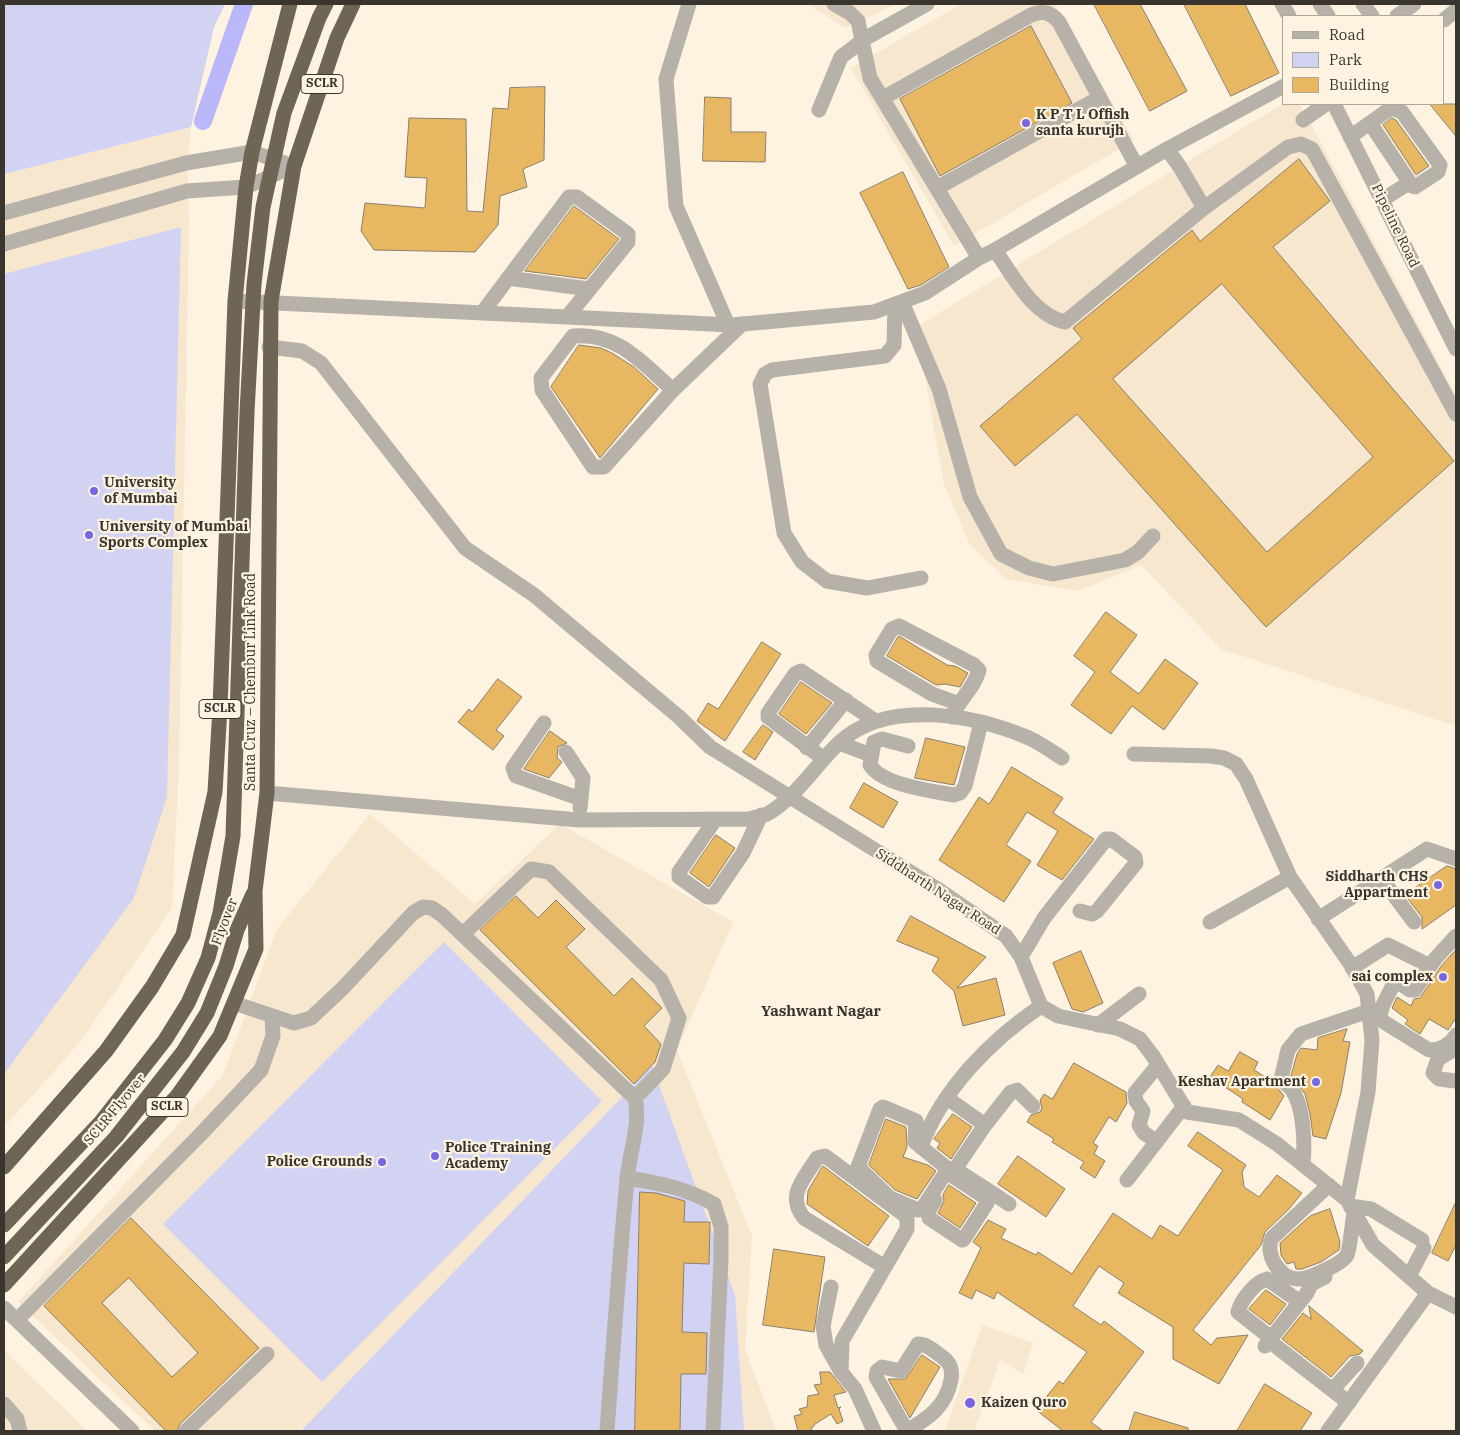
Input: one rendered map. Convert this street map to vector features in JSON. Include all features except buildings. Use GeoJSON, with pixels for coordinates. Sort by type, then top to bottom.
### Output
{"type":"FeatureCollection","features":[{"type":"Feature","properties":{"kind":"highway","name":"Santa Cruz – Chembur Link Road"},"geometry":{"type":"LineString","coordinates":[[4,1167],[106,1051],[152,987],[183,936],[215,792],[220,708],[235,301],[246,187],[252,152],[290,4]]}},
{"type":"Feature","properties":{"kind":"highway"},"geometry":{"type":"LineString","coordinates":[[4,1225],[100,1123],[165,1040],[188,1003],[208,958],[220,913],[233,836],[247,412],[255,274],[263,207],[284,114],[319,18],[326,4]]}},
{"type":"Feature","properties":{"kind":"highway","name":"Santa Cruz – Chembur Link Road"},"geometry":{"type":"LineString","coordinates":[[4,1285],[177,1096],[220,1036],[256,949],[255,890],[267,793],[269,347],[271,301],[294,166],[337,38],[353,4]]}},
{"type":"Feature","properties":{"kind":"highway","name":"Flyover"},"geometry":{"type":"LineString","coordinates":[[226,966],[237,930],[255,890]]}},
{"type":"Feature","properties":{"kind":"highway","name":"SCLR Flyover"},"geometry":{"type":"LineString","coordinates":[[4,1257],[116,1137],[183,1052],[207,1013],[226,966]]}},
{"type":"Feature","properties":{"kind":"street"},"geometry":{"type":"LineString","coordinates":[[689,4],[666,79],[676,206],[735,325]]}},
{"type":"Feature","properties":{"kind":"street"},"geometry":{"type":"LineString","coordinates":[[834,4],[850,13],[858,21],[870,78],[979,258]]}},
{"type":"Feature","properties":{"kind":"street"},"geometry":{"type":"LineString","coordinates":[[819,110],[841,57],[866,38],[927,4]]}},
{"type":"Feature","properties":{"kind":"street"},"geometry":{"type":"LineString","coordinates":[[1282,4],[1288,15]]}},
{"type":"Feature","properties":{"kind":"street"},"geometry":{"type":"LineString","coordinates":[[1320,4],[1327,15]]}},
{"type":"Feature","properties":{"kind":"street"},"geometry":{"type":"LineString","coordinates":[[1362,4],[1371,15]]}},
{"type":"Feature","properties":{"kind":"street"},"geometry":{"type":"LineString","coordinates":[[1398,15],[1414,4]]}},
{"type":"Feature","properties":{"kind":"street"},"geometry":{"type":"LineString","coordinates":[[1445,19],[1456,10]]}},
{"type":"Feature","properties":{"kind":"street"},"geometry":{"type":"LineString","coordinates":[[883,98],[1039,12],[1054,16],[1137,167]]}},
{"type":"Feature","properties":{"kind":"street"},"geometry":{"type":"LineString","coordinates":[[235,301],[271,301],[735,325],[874,312],[925,293],[979,258],[1167,150],[1258,93],[1282,87]]}},
{"type":"Feature","properties":{"kind":"street"},"geometry":{"type":"LineString","coordinates":[[937,188],[1099,98]]}},
{"type":"Feature","properties":{"kind":"street"},"geometry":{"type":"LineString","coordinates":[[1303,120],[1325,105]]}},
{"type":"Feature","properties":{"kind":"street","name":"Pipeline Road"},"geometry":{"type":"LineString","coordinates":[[1334,105],[1456,349]]}},
{"type":"Feature","properties":{"kind":"street"},"geometry":{"type":"LineString","coordinates":[[1350,136],[1391,108],[1397,109],[1402,112],[1440,165],[1438,172],[1415,187],[1409,182],[1370,123]]}},
{"type":"Feature","properties":{"kind":"street"},"geometry":{"type":"LineString","coordinates":[[995,250],[1039,309],[1051,319],[1065,322],[1204,208],[1288,147],[1301,144],[1312,149],[1451,391],[1456,414]]}},
{"type":"Feature","properties":{"kind":"street"},"geometry":{"type":"LineString","coordinates":[[1167,150],[1180,166],[1204,208]]}},
{"type":"Feature","properties":{"kind":"street"},"geometry":{"type":"LineString","coordinates":[[4,213],[186,163],[252,152],[294,166]]}},
{"type":"Feature","properties":{"kind":"street"},"geometry":{"type":"LineString","coordinates":[[4,244],[187,191],[246,187],[294,166]]}},
{"type":"Feature","properties":{"kind":"street"},"geometry":{"type":"LineString","coordinates":[[1382,200],[1409,182]]}},
{"type":"Feature","properties":{"kind":"street"},"geometry":{"type":"LineString","coordinates":[[482,313],[569,197],[577,197],[628,234],[628,242],[567,317]]}},
{"type":"Feature","properties":{"kind":"street"},"geometry":{"type":"LineString","coordinates":[[508,278],[589,289]]}},
{"type":"Feature","properties":{"kind":"street"},"geometry":{"type":"LineString","coordinates":[[899,303],[939,389],[970,496],[1001,554],[1029,568],[1053,574],[1125,560],[1138,552],[1153,536]]}},
{"type":"Feature","properties":{"kind":"street"},"geometry":{"type":"LineString","coordinates":[[899,303],[894,345],[886,356],[772,370],[766,374],[760,384],[784,533],[802,562],[827,581],[867,588],[921,578]]}},
{"type":"Feature","properties":{"kind":"street"},"geometry":{"type":"LineString","coordinates":[[619,343],[636,321]]}},
{"type":"Feature","properties":{"kind":"street"},"geometry":{"type":"LineString","coordinates":[[673,390],[619,343],[588,335],[573,336],[541,378],[542,390],[593,467],[604,466],[735,325]]}},
{"type":"Feature","properties":{"kind":"street","name":"Siddharth Nagar Road"},"geometry":{"type":"LineString","coordinates":[[269,347],[302,350],[321,363],[465,548],[534,595],[679,717],[710,747],[1006,936],[1021,957],[1041,1006]]}},
{"type":"Feature","properties":{"kind":"street"},"geometry":{"type":"LineString","coordinates":[[267,793],[579,820],[749,819],[767,814],[788,798],[839,743],[849,734],[874,720],[955,710],[975,684],[979,670],[974,665],[899,626],[892,629],[876,655],[877,661],[955,710],[981,722],[1030,738],[1062,758]]}},
{"type":"Feature","properties":{"kind":"street"},"geometry":{"type":"LineString","coordinates":[[824,759],[768,717],[768,714],[795,674],[801,671],[874,720]]}},
{"type":"Feature","properties":{"kind":"street"},"geometry":{"type":"LineString","coordinates":[[807,748],[846,700]]}},
{"type":"Feature","properties":{"kind":"street"},"geometry":{"type":"LineString","coordinates":[[908,746],[882,739],[874,742],[870,765],[877,774],[906,785],[954,795],[960,793],[966,786],[981,722]]}},
{"type":"Feature","properties":{"kind":"street"},"geometry":{"type":"LineString","coordinates":[[544,723],[513,768],[514,772],[516,776],[581,799]]}},
{"type":"Feature","properties":{"kind":"street"},"geometry":{"type":"LineString","coordinates":[[839,743],[871,755]]}},
{"type":"Feature","properties":{"kind":"street"},"geometry":{"type":"LineString","coordinates":[[566,752],[583,778],[579,820]]}},
{"type":"Feature","properties":{"kind":"street"},"geometry":{"type":"LineString","coordinates":[[1134,754],[1211,756],[1224,758],[1236,764],[1246,780],[1290,877],[1352,968],[1367,994],[1373,1016],[1372,1040],[1368,1092],[1351,1206],[1348,1254],[1342,1261],[1299,1279],[1290,1277],[1279,1270],[1271,1256],[1269,1244],[1272,1238],[1329,1185]]}},
{"type":"Feature","properties":{"kind":"street"},"geometry":{"type":"LineString","coordinates":[[715,820],[679,872],[679,877],[707,897],[713,897],[743,853],[761,815]]}},
{"type":"Feature","properties":{"kind":"street"},"geometry":{"type":"LineString","coordinates":[[1021,957],[1044,918],[1106,838],[1111,839],[1135,857],[1136,863],[1097,911],[1092,914],[1080,911]]}},
{"type":"Feature","properties":{"kind":"street"},"geometry":{"type":"LineString","coordinates":[[1318,919],[1427,849],[1456,859]]}},
{"type":"Feature","properties":{"kind":"street"},"geometry":{"type":"LineString","coordinates":[[463,934],[531,869],[549,872],[661,980],[679,1018],[663,1069],[635,1098]]}},
{"type":"Feature","properties":{"kind":"street"},"geometry":{"type":"LineString","coordinates":[[1210,922],[1290,877]]}},
{"type":"Feature","properties":{"kind":"street"},"geometry":{"type":"LineString","coordinates":[[1381,878],[1414,922]]}},
{"type":"Feature","properties":{"kind":"street"},"geometry":{"type":"LineString","coordinates":[[234,1003],[294,1023],[311,1018],[344,988],[413,913],[423,907],[432,908],[463,934],[635,1098],[638,1110],[627,1178],[607,1431]]}},
{"type":"Feature","properties":{"kind":"street"},"geometry":{"type":"LineString","coordinates":[[1303,1164],[1305,1138],[1295,1095],[1292,1088],[1280,1079],[1288,1050],[1301,1034],[1373,1016],[1383,1004],[1394,983],[1398,982],[1410,990],[1415,990],[1435,959],[1456,936]]}},
{"type":"Feature","properties":{"kind":"street"},"geometry":{"type":"LineString","coordinates":[[1352,968],[1388,945],[1424,963]]}},
{"type":"Feature","properties":{"kind":"street"},"geometry":{"type":"LineString","coordinates":[[1098,1025],[1139,994]]}},
{"type":"Feature","properties":{"kind":"street"},"geometry":{"type":"LineString","coordinates":[[921,1147],[935,1117],[947,1098],[989,1049],[1017,1023],[1041,1006],[1058,1016],[1120,1029],[1140,1039],[1158,1064],[1187,1112],[1239,1120],[1277,1144],[1329,1185],[1351,1206],[1373,1245],[1428,1293],[1456,1306]]}},
{"type":"Feature","properties":{"kind":"street"},"geometry":{"type":"LineString","coordinates":[[1373,1016],[1429,1050],[1438,1050],[1452,1041],[1456,1035]]}},
{"type":"Feature","properties":{"kind":"street"},"geometry":{"type":"LineString","coordinates":[[17,1320],[200,1136],[261,1070],[273,1036],[272,1017]]}},
{"type":"Feature","properties":{"kind":"street"},"geometry":{"type":"LineString","coordinates":[[1456,1048],[1438,1059],[1433,1073],[1439,1079],[1456,1081]]}},
{"type":"Feature","properties":{"kind":"street"},"geometry":{"type":"LineString","coordinates":[[1156,1141],[1144,1133],[1140,1125],[1143,1110],[1136,1101],[1135,1093],[1158,1064]]}},
{"type":"Feature","properties":{"kind":"street"},"geometry":{"type":"LineString","coordinates":[[1008,1204],[953,1172],[985,1125],[1011,1092],[1017,1090],[1033,1106]]}},
{"type":"Feature","properties":{"kind":"street"},"geometry":{"type":"LineString","coordinates":[[947,1098],[985,1125]]}},
{"type":"Feature","properties":{"kind":"street"},"geometry":{"type":"LineString","coordinates":[[1127,1180],[1184,1106]]}},
{"type":"Feature","properties":{"kind":"street"},"geometry":{"type":"LineString","coordinates":[[918,1123],[914,1140],[948,1169],[922,1209],[918,1210],[890,1198],[858,1167],[880,1109],[886,1108],[918,1123],[935,1117]]}},
{"type":"Feature","properties":{"kind":"street"},"geometry":{"type":"LineString","coordinates":[[840,1372],[842,1341],[885,1267],[907,1229],[907,1216],[825,1156],[817,1158],[797,1190],[796,1208],[804,1218],[885,1267]]}},
{"type":"Feature","properties":{"kind":"street"},"geometry":{"type":"LineString","coordinates":[[627,1178],[668,1184],[697,1194],[714,1204],[721,1227],[721,1260],[713,1431]]}},
{"type":"Feature","properties":{"kind":"street"},"geometry":{"type":"LineString","coordinates":[[1351,1206],[1371,1209],[1423,1244],[1409,1276]]}},
{"type":"Feature","properties":{"kind":"street"},"geometry":{"type":"LineString","coordinates":[[1271,1344],[1311,1284],[1348,1263],[1365,1231]]}},
{"type":"Feature","properties":{"kind":"street"},"geometry":{"type":"LineString","coordinates":[[1300,1302],[1267,1279],[1260,1281],[1240,1305],[1238,1312],[1271,1344],[1349,1403]]}},
{"type":"Feature","properties":{"kind":"street"},"geometry":{"type":"LineString","coordinates":[[831,1287],[824,1326],[826,1345],[840,1372],[855,1390],[874,1431]]}},
{"type":"Feature","properties":{"kind":"street"},"geometry":{"type":"LineString","coordinates":[[1328,1431],[1428,1293]]}},
{"type":"Feature","properties":{"kind":"street"},"geometry":{"type":"LineString","coordinates":[[4,1308],[132,1431]]}},
{"type":"Feature","properties":{"kind":"street"},"geometry":{"type":"LineString","coordinates":[[918,1344],[924,1344],[948,1362],[953,1373],[948,1395],[936,1411],[907,1431],[876,1377],[877,1371],[882,1367],[901,1370],[918,1344]]}},
{"type":"Feature","properties":{"kind":"street"},"geometry":{"type":"LineString","coordinates":[[186,1431],[267,1354]]}},
{"type":"Feature","properties":{"kind":"street"},"geometry":{"type":"LineString","coordinates":[[1332,1390],[1356,1363]]}},
{"type":"Feature","properties":{"kind":"street"},"geometry":{"type":"LineString","coordinates":[[4,1404],[18,1419],[20,1431]]}},
{"type":"Feature","properties":{"kind":"shaded area","name":"University of Mumbai Sports Complex"},"geometry":{"type":"Polygon","coordinates":[[[4,4],[225,4],[214,27],[191,127],[187,164],[189,219],[179,763],[172,908],[81,1041],[4,1127],[4,4]]]}},
{"type":"Feature","properties":{"kind":"shaded area"},"geometry":{"type":"Polygon","coordinates":[[[808,4],[896,4],[845,28],[808,4]]]}},
{"type":"Feature","properties":{"kind":"shaded area"},"geometry":{"type":"Polygon","coordinates":[[[961,4],[1055,4],[1134,140],[954,246],[851,68],[961,4]]]}},
{"type":"Feature","properties":{"kind":"shaded area"},"geometry":{"type":"Polygon","coordinates":[[[1282,104],[1301,105],[1456,395],[1456,726],[1221,649],[1141,565],[1078,591],[1006,579],[970,545],[944,484],[916,327],[1282,104]]]}},
{"type":"Feature","properties":{"kind":"shaded area","name":"Police Training Academy"},"geometry":{"type":"Polygon","coordinates":[[[370,814],[475,904],[560,824],[733,922],[677,1050],[752,1236],[745,1349],[776,1431],[155,1431],[18,1302],[223,1075],[277,929],[370,814]]]}},
{"type":"Feature","properties":{"kind":"shaded area","name":"Kaizen Quro"},"geometry":{"type":"Polygon","coordinates":[[[982,1325],[1033,1343],[1023,1374],[1000,1360],[974,1431],[945,1431],[982,1325]]]}},
{"type":"Feature","properties":{"kind":"shaded area"},"geometry":{"type":"Polygon","coordinates":[[[4,1350],[87,1431],[4,1431],[4,1350]]]}},
{"type":"Feature","properties":{"kind":"green space"},"geometry":{"type":"Polygon","coordinates":[[[4,4],[225,4],[214,27],[191,127],[4,174],[4,4]]]}},
{"type":"Feature","properties":{"kind":"green space","name":"University of Mumbai Sports Complex"},"geometry":{"type":"Polygon","coordinates":[[[181,227],[167,797],[134,898],[4,1074],[4,274],[181,227]]]}},
{"type":"Feature","properties":{"kind":"green space","name":"Police Grounds"},"geometry":{"type":"Polygon","coordinates":[[[444,942],[602,1101],[322,1382],[163,1224],[444,942]]]}},
{"type":"Feature","properties":{"kind":"green space"},"geometry":{"type":"Polygon","coordinates":[[[652,1066],[735,1295],[744,1431],[301,1431],[652,1066]]]}},
{"type":"Feature","properties":{"kind":"waterway"},"geometry":{"type":"LineString","coordinates":[[203,121],[244,4]]}},
{"type":"Feature","properties":{"kind":"place","name":"K P T L Offish santa kurujh"},"geometry":{"type":"Point","coordinates":[1026,123]}},
{"type":"Feature","properties":{"kind":"place","name":"University of Mumbai"},"geometry":{"type":"Point","coordinates":[94,491]}},
{"type":"Feature","properties":{"kind":"place","name":"University of Mumbai Sports Complex"},"geometry":{"type":"Point","coordinates":[89,535]}},
{"type":"Feature","properties":{"kind":"place","name":"Siddharth CHS Appartment"},"geometry":{"type":"Point","coordinates":[1438,885]}},
{"type":"Feature","properties":{"kind":"place","name":"sai complex"},"geometry":{"type":"Point","coordinates":[1443,977]}},
{"type":"Feature","properties":{"kind":"place","name":"Keshav Apartment"},"geometry":{"type":"Point","coordinates":[1316,1082]}},
{"type":"Feature","properties":{"kind":"place","name":"Police Training Academy"},"geometry":{"type":"Point","coordinates":[435,1156]}},
{"type":"Feature","properties":{"kind":"place","name":"Police Grounds"},"geometry":{"type":"Point","coordinates":[382,1162]}},
{"type":"Feature","properties":{"kind":"place","name":"Kaizen Quro"},"geometry":{"type":"Point","coordinates":[970,1403]}},
{"type":"Feature","properties":{"kind":"district","name":"Yashwant Nagar"},"geometry":{"type":"Point","coordinates":[821,1012]}}]}
